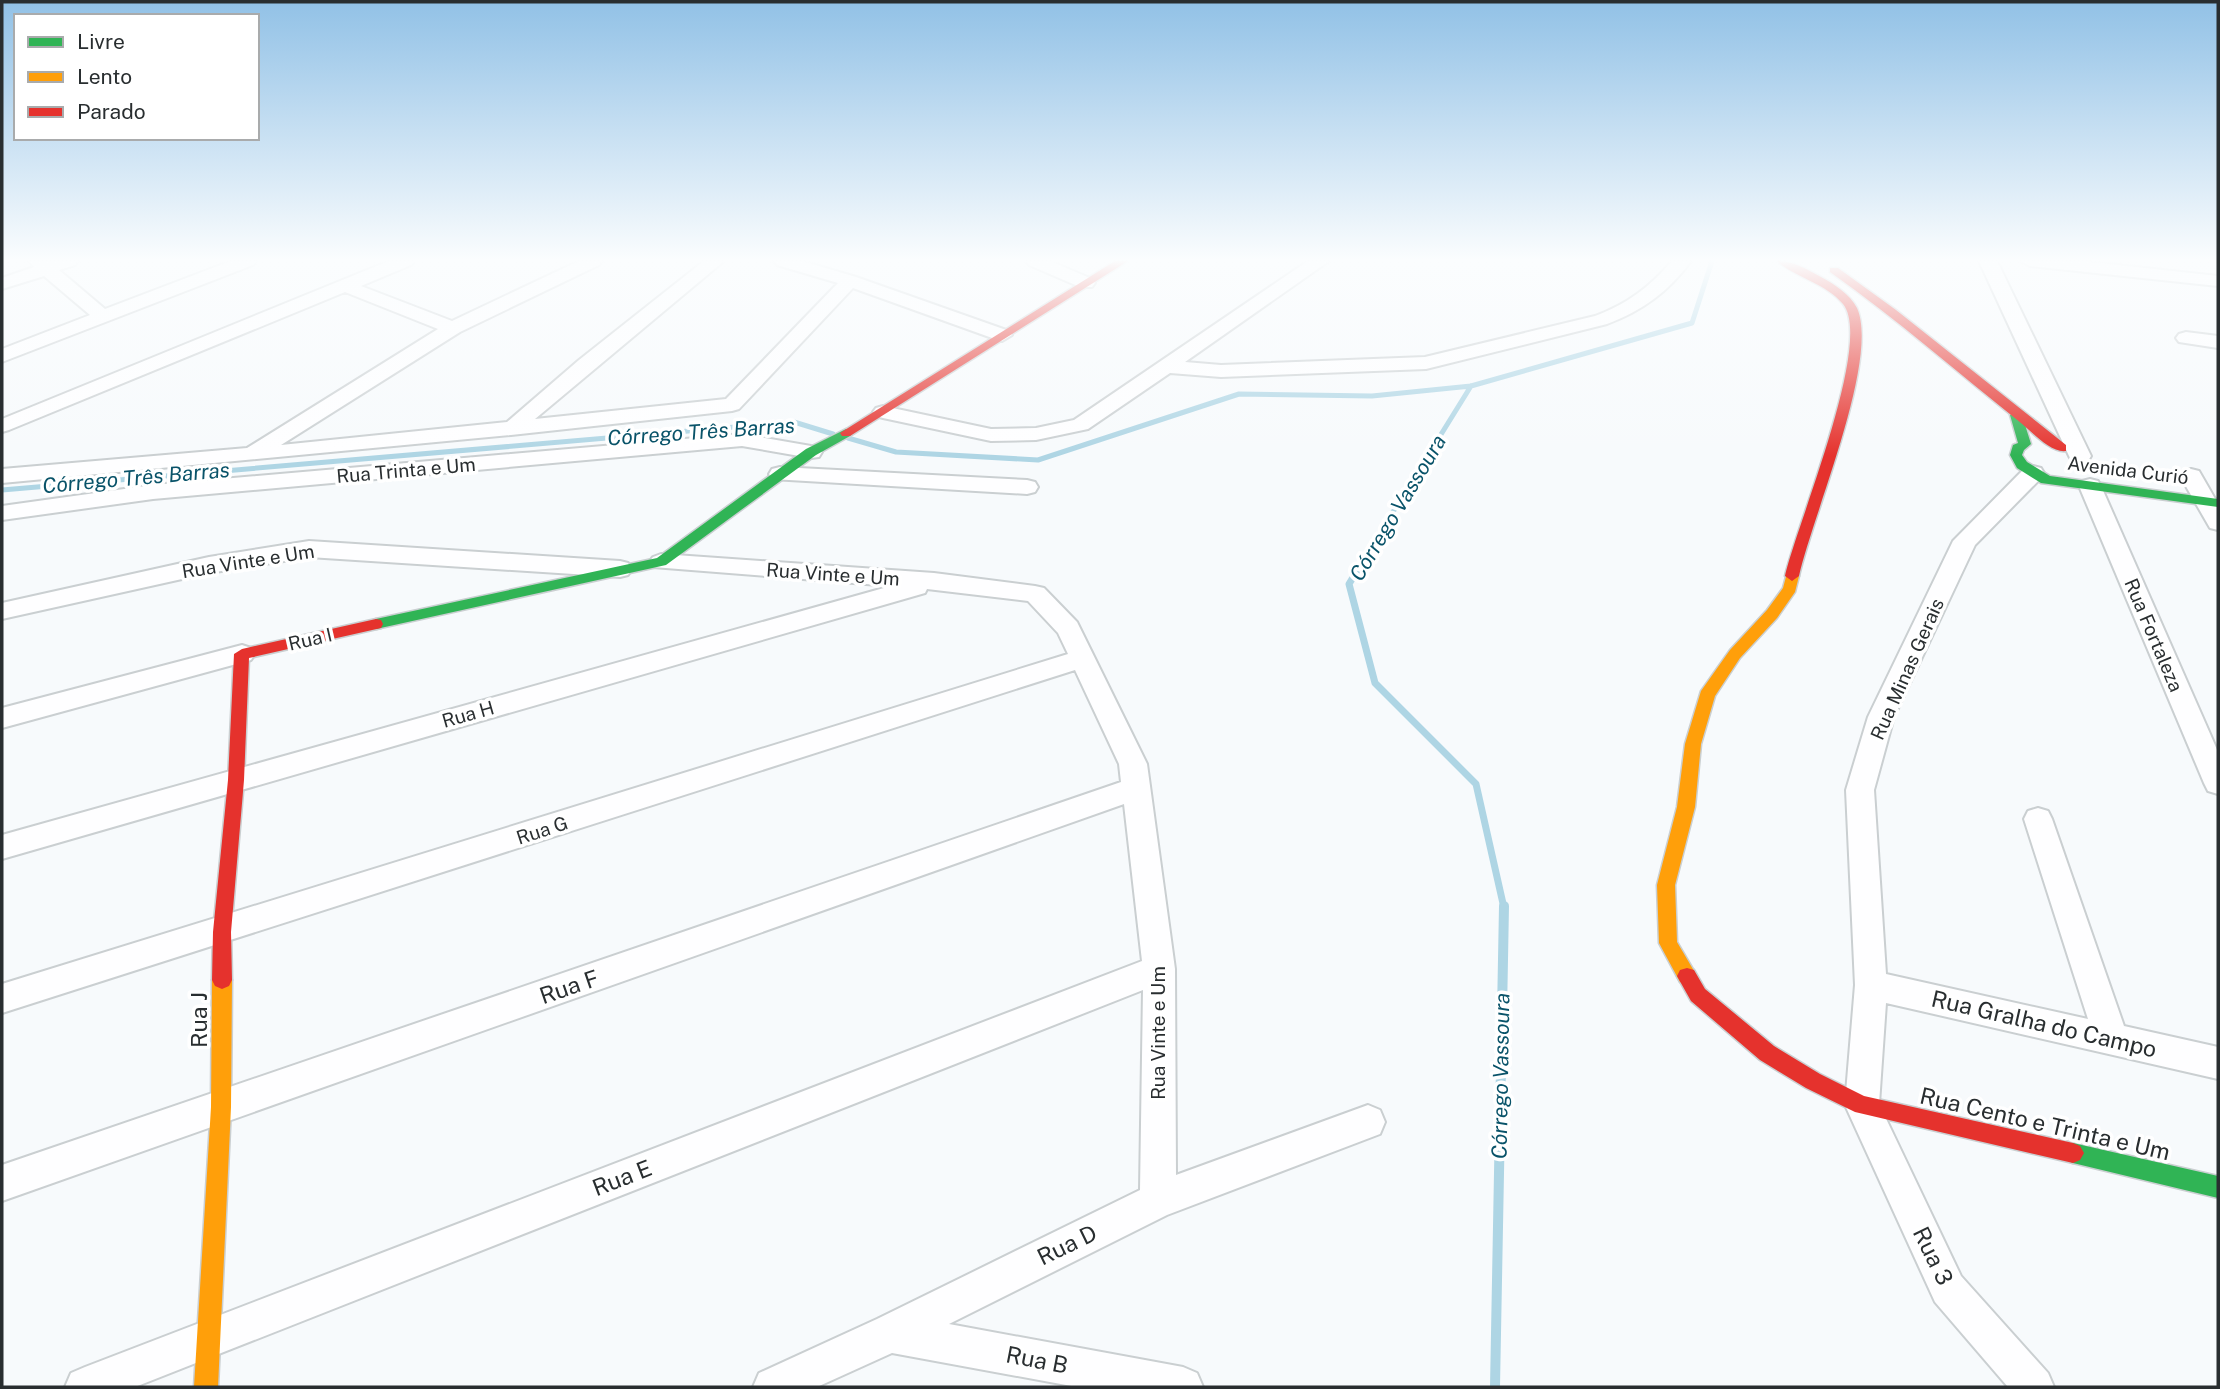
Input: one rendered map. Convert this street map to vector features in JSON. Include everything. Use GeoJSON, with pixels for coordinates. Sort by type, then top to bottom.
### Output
{"type":"FeatureCollection","features":[{"type":"Feature","properties":{"kind":"street"},"geometry":{"type":"LineString","coordinates":[[2,356],[80,326]]}},
{"type":"Feature","properties":{"kind":"street"},"geometry":{"type":"LineString","coordinates":[[2,426],[249,326]]}},
{"type":"Feature","properties":{"kind":"street"},"geometry":{"type":"LineString","coordinates":[[447,326],[453,328]]}},
{"type":"Feature","properties":{"kind":"street"},"geometry":{"type":"LineString","coordinates":[[253,454],[458,326]]}},
{"type":"Feature","properties":{"kind":"street"},"geometry":{"type":"LineString","coordinates":[[511,429],[635,326]]}},
{"type":"Feature","properties":{"kind":"street"},"geometry":{"type":"LineString","coordinates":[[2,476],[511,429],[732,405],[805,326]]}},
{"type":"Feature","properties":{"kind":"street"},"geometry":{"type":"LineString","coordinates":[[976,326],[1002,335]]}},
{"type":"Feature","properties":{"kind":"street"},"geometry":{"type":"LineString","coordinates":[[661,562],[811,452],[879,414],[1017,326]]}},
{"type":"Feature","properties":{"kind":"street"},"geometry":{"type":"LineString","coordinates":[[879,414],[991,435],[1036,434],[1081,425],[1226,326]]}},
{"type":"Feature","properties":{"kind":"street"},"geometry":{"type":"LineString","coordinates":[[1167,367],[1221,371],[1426,363],[1574,326]]}},
{"type":"Feature","properties":{"kind":"street","name":"Rua Cento e Trinta e Um"},"geometry":{"type":"LineString","coordinates":[[1855,326],[1847,399],[1797,553],[1790,589],[1772,614],[1735,654],[1707,695],[1693,744],[1686,807],[1666,885],[1668,943],[1698,995],[1707,1004],[1767,1053],[1813,1081],[1862,1105],[2218,1187]]}},
{"type":"Feature","properties":{"kind":"street"},"geometry":{"type":"LineString","coordinates":[[1910,326],[2016,415],[2061,448]]}},
{"type":"Feature","properties":{"kind":"street","name":"Rua Fortaleza"},"geometry":{"type":"LineString","coordinates":[[2020,326],[2087,468],[2218,783]]}},
{"type":"Feature","properties":{"kind":"street"},"geometry":{"type":"LineString","coordinates":[[2186,338],[2218,342]]}},
{"type":"Feature","properties":{"kind":"street"},"geometry":{"type":"LineString","coordinates":[[2016,415],[2025,444],[2018,448],[2016,455],[2022,465],[2033,473]]}},
{"type":"Feature","properties":{"kind":"street","name":"Rua Trinta e Um"},"geometry":{"type":"LineString","coordinates":[[2,513],[153,492],[742,440],[811,452]]}},
{"type":"Feature","properties":{"kind":"street","name":"Avenida Curió"},"geometry":{"type":"LineString","coordinates":[[2025,444],[2043,443],[2061,448],[2087,468],[2212,502]]}},
{"type":"Feature","properties":{"kind":"street","name":"Avenida Curió"},"geometry":{"type":"LineString","coordinates":[[2033,473],[2058,483],[2087,468]]}},
{"type":"Feature","properties":{"kind":"street","name":"Rua Minas Gerais"},"geometry":{"type":"LineString","coordinates":[[1862,1105],[1871,985],[1860,790],[1881,717],[1965,541],[2033,473]]}},
{"type":"Feature","properties":{"kind":"street"},"geometry":{"type":"LineString","coordinates":[[780,474],[1027,487]]}},
{"type":"Feature","properties":{"kind":"street"},"geometry":{"type":"LineString","coordinates":[[2191,476],[2212,502],[2218,523]]}},
{"type":"Feature","properties":{"kind":"street","name":"Rua Vinte e Um"},"geometry":{"type":"LineString","coordinates":[[2,611],[209,565],[309,549],[620,569],[661,562],[934,581],[1035,594],[1068,628],[1133,764],[1159,969],[1158,1200]]}},
{"type":"Feature","properties":{"kind":"street","name":"Rua I"},"geometry":{"type":"LineString","coordinates":[[2,718],[242,654],[620,569]]}},
{"type":"Feature","properties":{"kind":"street","name":"Rua H"},"geometry":{"type":"LineString","coordinates":[[2,847],[934,581]]}},
{"type":"Feature","properties":{"kind":"street","name":"Rua J"},"geometry":{"type":"LineString","coordinates":[[206,1387],[211,1338],[221,1107],[222,932],[236,780],[242,654]]}},
{"type":"Feature","properties":{"kind":"street","name":"Rua G"},"geometry":{"type":"LineString","coordinates":[[2,999],[222,932],[1082,659]]}},
{"type":"Feature","properties":{"kind":"street","name":"Rua F"},"geometry":{"type":"LineString","coordinates":[[2,1183],[1135,789]]}},
{"type":"Feature","properties":{"kind":"street"},"geometry":{"type":"LineString","coordinates":[[2038,819],[2112,1041]]}},
{"type":"Feature","properties":{"kind":"street","name":"Rua E"},"geometry":{"type":"LineString","coordinates":[[85,1387],[1159,969]]}},
{"type":"Feature","properties":{"kind":"street","name":"Rua Gralha do Campo"},"geometry":{"type":"LineString","coordinates":[[1871,985],[2218,1063]]}},
{"type":"Feature","properties":{"kind":"street","name":"Rua 3"},"geometry":{"type":"LineString","coordinates":[[1862,1105],[1948,1289],[2034,1387]]}},
{"type":"Feature","properties":{"kind":"street","name":"Rua D"},"geometry":{"type":"LineString","coordinates":[[774,1387],[891,1333],[1158,1200],[1368,1122]]}},
{"type":"Feature","properties":{"kind":"street","name":"Rua B"},"geometry":{"type":"LineString","coordinates":[[891,1333],[1183,1387]]}},
{"type":"Feature","properties":{"kind":"waterway","name":"Córrego Vassoura"},"geometry":{"type":"LineString","coordinates":[[1471,386],[1682,326]]}},
{"type":"Feature","properties":{"kind":"waterway","name":"Córrego Três Barras"},"geometry":{"type":"LineString","coordinates":[[848,438],[896,452],[1038,460],[1239,394],[1372,396],[1471,386]]}},
{"type":"Feature","properties":{"kind":"waterway","name":"Córrego Vassoura"},"geometry":{"type":"LineString","coordinates":[[1375,541],[1471,386]]}},
{"type":"Feature","properties":{"kind":"waterway","name":"Córrego Três Barras"},"geometry":{"type":"LineString","coordinates":[[2,490],[794,422],[833,434]]}},
{"type":"Feature","properties":{"kind":"waterway","name":"Córrego Vassoura"},"geometry":{"type":"LineString","coordinates":[[1376,540],[1349,584],[1375,683],[1476,784],[1504,908]]}},
{"type":"Feature","properties":{"kind":"waterway","name":"Córrego Vassoura"},"geometry":{"type":"LineString","coordinates":[[1495,1387],[1504,908]]}},
{"type":"Feature","properties":{"kind":"traffic: fast"},"geometry":{"type":"LineString","coordinates":[[2016,415],[2025,444],[2018,448],[2016,455],[2022,465],[2046,480],[2218,503]]}},
{"type":"Feature","properties":{"kind":"traffic: fast"},"geometry":{"type":"LineString","coordinates":[[376,624],[661,562],[811,452],[846,433]]}},
{"type":"Feature","properties":{"kind":"traffic: fast"},"geometry":{"type":"LineString","coordinates":[[2073,1153],[2218,1187]]}},
{"type":"Feature","properties":{"kind":"traffic: slow"},"geometry":{"type":"LineString","coordinates":[[1687,976],[1668,943],[1666,885],[1686,807],[1693,744],[1707,695],[1735,654],[1772,614],[1790,589],[1792,576]]}},
{"type":"Feature","properties":{"kind":"traffic: slow"},"geometry":{"type":"LineString","coordinates":[[206,1387],[221,1107],[222,980]]}},
{"type":"Feature","properties":{"kind":"traffic: jam"},"geometry":{"type":"LineString","coordinates":[[846,433],[1019,326]]}},
{"type":"Feature","properties":{"kind":"traffic: jam"},"geometry":{"type":"LineString","coordinates":[[1792,576],[1797,553],[1838,430],[1854,360],[1855,326]]}},
{"type":"Feature","properties":{"kind":"traffic: jam"},"geometry":{"type":"LineString","coordinates":[[1908,326],[2061,448]]}},
{"type":"Feature","properties":{"kind":"traffic: jam"},"geometry":{"type":"LineString","coordinates":[[222,980],[222,932],[236,780],[242,654],[376,624]]}},
{"type":"Feature","properties":{"kind":"traffic: jam"},"geometry":{"type":"LineString","coordinates":[[1687,976],[1698,995],[1767,1053],[1813,1081],[1862,1105],[2073,1153]]}}]}
